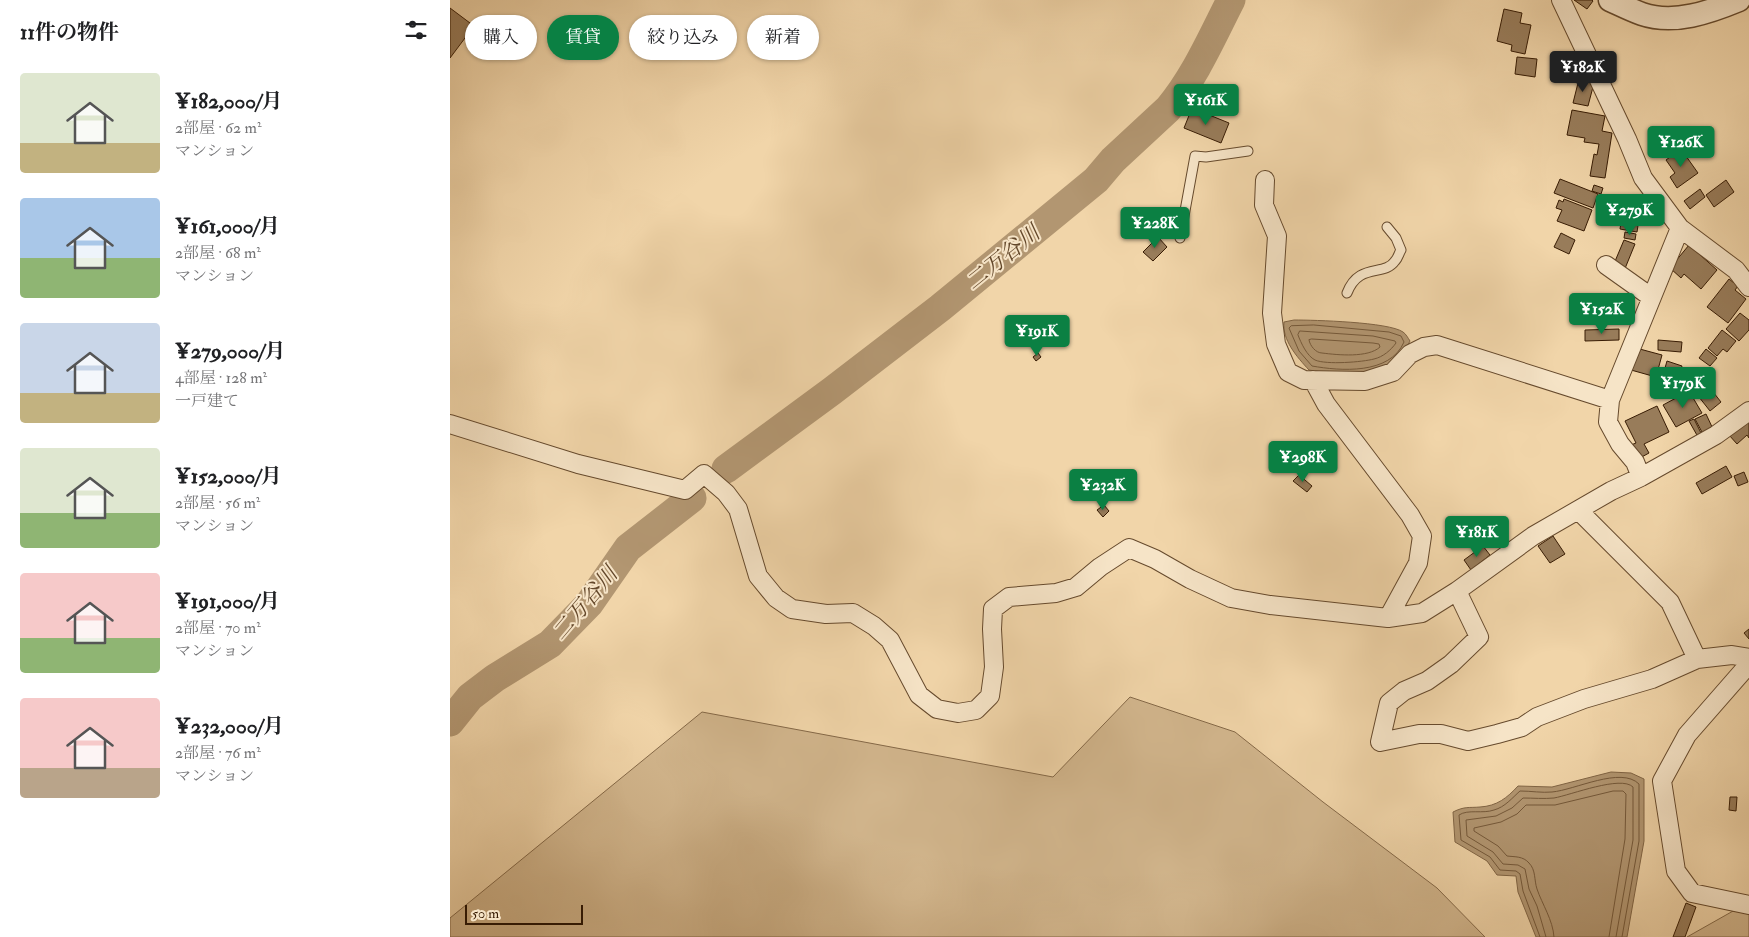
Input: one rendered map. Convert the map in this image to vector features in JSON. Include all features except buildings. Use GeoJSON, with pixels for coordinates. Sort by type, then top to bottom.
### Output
{"type":"FeatureCollection","features":[{"type":"Feature","properties":{"kind":"street"},"geometry":{"type":"LineString","coordinates":[[1561,0],[1627,138],[1643,178],[1680,228],[1736,270],[1749,287]]}},
{"type":"Feature","properties":{"kind":"street"},"geometry":{"type":"LineString","coordinates":[[1610,0],[1644,14],[1674,18],[1712,11],[1740,0]]}},
{"type":"Feature","properties":{"kind":"street"},"geometry":{"type":"LineString","coordinates":[[1265,180],[1264,205],[1277,236],[1272,313],[1276,344],[1288,372],[1304,380],[1365,381],[1392,372],[1410,354],[1424,347],[1437,345],[1610,400]]}},
{"type":"Feature","properties":{"kind":"street"},"geometry":{"type":"LineString","coordinates":[[1641,478],[1635,462],[1620,444],[1608,422],[1610,400],[1680,228]]}},
{"type":"Feature","properties":{"kind":"street"},"geometry":{"type":"LineString","coordinates":[[1606,265],[1651,297]]}},
{"type":"Feature","properties":{"kind":"street"},"geometry":{"type":"LineString","coordinates":[[1313,380],[1326,404],[1410,515],[1422,536],[1418,563],[1388,618]]}},
{"type":"Feature","properties":{"kind":"street"},"geometry":{"type":"LineString","coordinates":[[450,424],[578,464],[685,490],[704,474],[726,493],[738,510],[758,576],[776,598],[792,609],[826,614],[853,613],[874,626],[890,640],[919,695],[937,709],[958,713],[976,710],[990,696],[994,666],[993,610],[1009,597],[1056,593],[1076,587],[1100,567],[1128,548],[1155,559],[1190,579],[1231,598],[1270,605],[1388,618],[1422,613],[1457,591],[1533,536],[1611,491],[1641,478],[1716,435],[1749,411]]}},
{"type":"Feature","properties":{"kind":"street"},"geometry":{"type":"LineString","coordinates":[[1578,510],[1670,602],[1697,659]]}},
{"type":"Feature","properties":{"kind":"street"},"geometry":{"type":"LineString","coordinates":[[1457,591],[1479,637],[1451,664],[1427,680],[1404,690],[1389,704],[1380,742],[1419,734],[1441,734],[1468,741],[1522,727],[1537,716],[1584,699],[1652,679],[1697,659],[1732,655],[1749,658]]}},
{"type":"Feature","properties":{"kind":"street"},"geometry":{"type":"LineString","coordinates":[[1749,664],[1687,735],[1662,780],[1676,871],[1692,893],[1749,905]]}},
{"type":"Feature","properties":{"kind":"lane"},"geometry":{"type":"LineString","coordinates":[[1180,238],[1195,156],[1206,157],[1248,151]]}},
{"type":"Feature","properties":{"kind":"lane"},"geometry":{"type":"LineString","coordinates":[[1347,293],[1354,280],[1367,272],[1380,270],[1394,263],[1401,250],[1396,238],[1387,227]]}},
{"type":"Feature","properties":{"kind":"shaded area"},"geometry":{"type":"Polygon","coordinates":[[[1130,697],[1235,732],[1323,802],[1437,888],[1485,937],[450,937],[450,918],[702,712],[1053,777],[1130,697]]]}},
{"type":"Feature","properties":{"kind":"shaded area"},"geometry":{"type":"Polygon","coordinates":[[[1749,902],[1749,937],[1687,937],[1749,902]]]}},
{"type":"Feature","properties":{"kind":"water"},"geometry":{"type":"Polygon","coordinates":[[[1294,320],[1351,322],[1383,326],[1403,332],[1410,341],[1402,353],[1392,362],[1380,368],[1366,372],[1351,373],[1309,370],[1295,354],[1285,335],[1284,322],[1294,320]]]}},
{"type":"Feature","properties":{"kind":"water"},"geometry":{"type":"Polygon","coordinates":[[[1611,772],[1631,773],[1644,779],[1644,841],[1627,937],[1536,937],[1518,892],[1516,876],[1497,875],[1487,861],[1455,842],[1453,812],[1464,808],[1497,803],[1506,798],[1518,786],[1552,787],[1611,772]]]}},
{"type":"Feature","properties":{"kind":"waterway","name":"二万谷川"},"geometry":{"type":"LineString","coordinates":[[726,469],[940,308],[1096,180],[1113,160],[1168,109],[1178,97],[1203,56],[1231,0]]}},
{"type":"Feature","properties":{"kind":"waterway","name":"二万谷川"},"geometry":{"type":"LineString","coordinates":[[450,722],[470,697],[495,678],[550,644],[589,604],[628,548],[692,498]]}}]}
